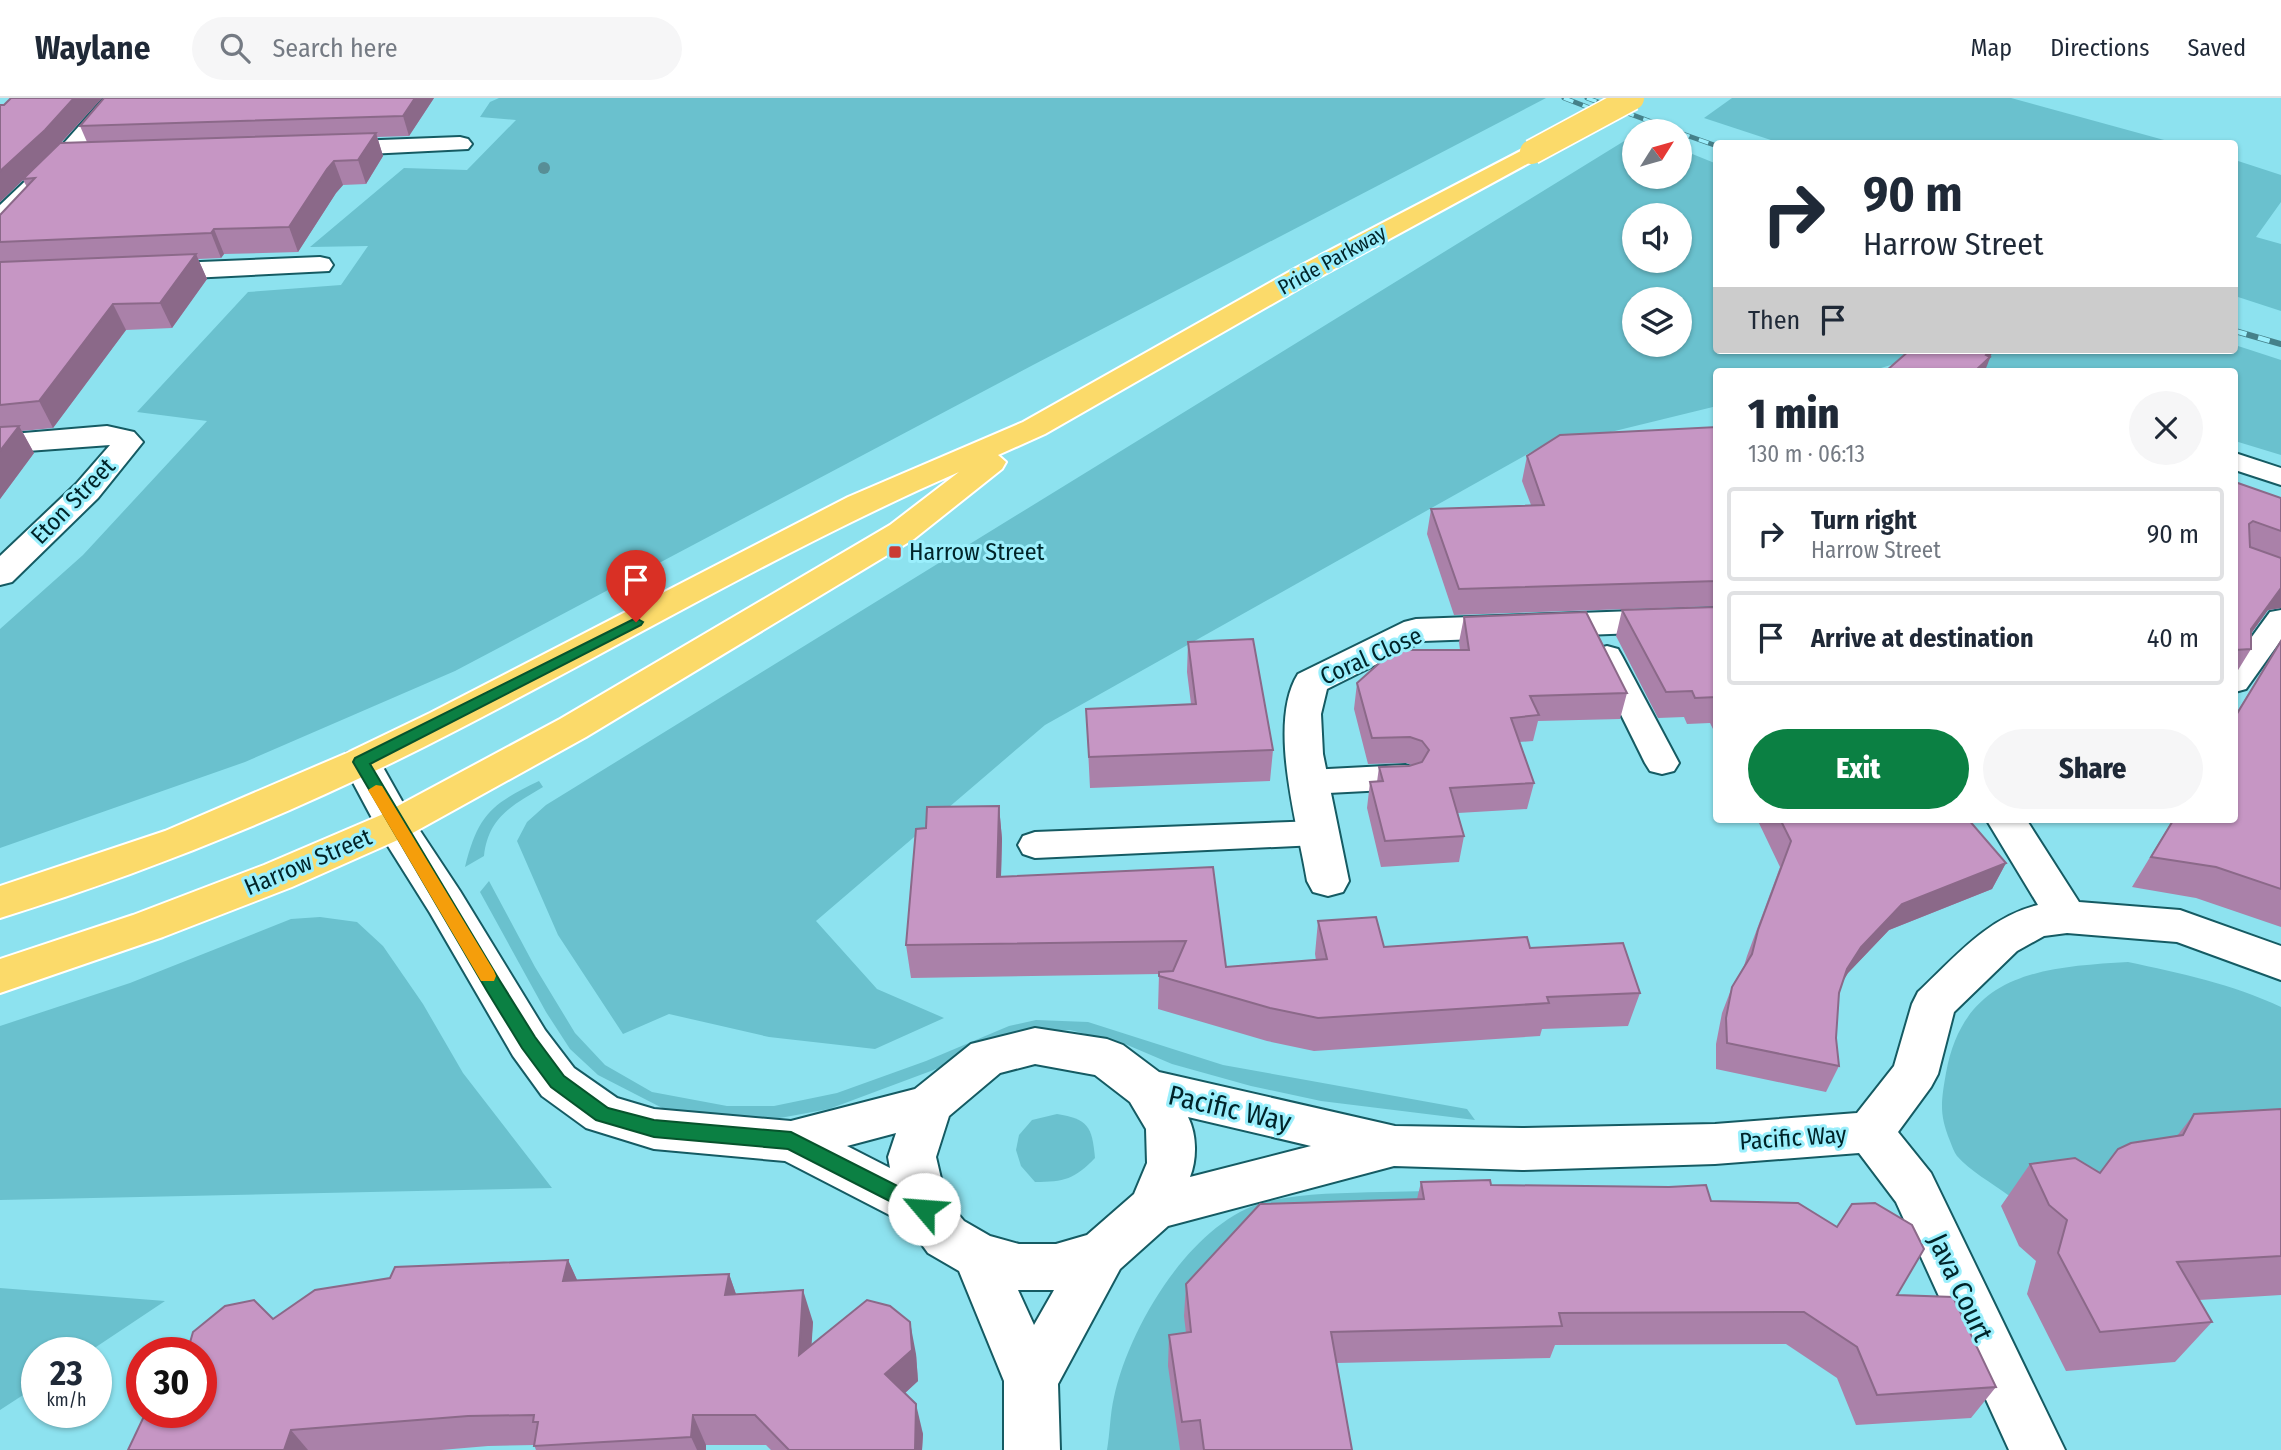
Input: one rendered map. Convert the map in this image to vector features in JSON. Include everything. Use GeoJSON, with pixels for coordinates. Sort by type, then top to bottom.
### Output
{"type":"FeatureCollection","features":[{"type":"Feature","properties":{"kind":"main road","name":"Pride Parkway"},"geometry":{"type":"LineString","coordinates":[[1034,428],[1305,274],[1632,98]]}},
{"type":"Feature","properties":{"kind":"main road"},"geometry":{"type":"LineString","coordinates":[[0,902],[179,841],[361,762],[455,716],[859,504],[1034,428]]}},
{"type":"Feature","properties":{"kind":"main road","name":"Harrow Street"},"geometry":{"type":"LineString","coordinates":[[0,976],[148,926],[265,881],[395,825],[573,728],[902,531],[1034,428]]}},
{"type":"Feature","properties":{"kind":"street"},"geometry":{"type":"LineString","coordinates":[[0,219],[64,157],[116,98]]}},
{"type":"Feature","properties":{"kind":"street"},"geometry":{"type":"LineString","coordinates":[[309,149],[460,144]]}},
{"type":"Feature","properties":{"kind":"street"},"geometry":{"type":"LineString","coordinates":[[64,157],[91,156]]}},
{"type":"Feature","properties":{"kind":"street"},"geometry":{"type":"LineString","coordinates":[[125,272],[320,265]]}},
{"type":"Feature","properties":{"kind":"street","name":"Eton Street"},"geometry":{"type":"LineString","coordinates":[[0,444],[107,435],[123,438],[128,442],[87,491],[0,575]]}},
{"type":"Feature","properties":{"kind":"street","name":"Coral Close"},"geometry":{"type":"LineString","coordinates":[[1328,881],[1309,782],[1302,713],[1311,682],[1416,630],[1713,619]]}},
{"type":"Feature","properties":{"kind":"street"},"geometry":{"type":"LineString","coordinates":[[361,762],[395,825],[528,1043],[558,1082],[603,1114],[654,1129],[791,1141],[929,1105],[987,1057],[1035,1046],[1107,1058],[1146,1088],[1169,1127],[1171,1163],[1153,1208],[1102,1253],[1031,1381]]}},
{"type":"Feature","properties":{"kind":"street"},"geometry":{"type":"LineString","coordinates":[[2008,823],[2067,917]]}},
{"type":"Feature","properties":{"kind":"street","name":"Pacific Way"},"geometry":{"type":"LineString","coordinates":[[1146,1088],[1395,1146],[1522,1149],[1716,1144],[1870,1132],[1915,1074],[1934,1004],[2002,939],[2036,921],[2067,917],[2180,926],[2281,962]]}},
{"type":"Feature","properties":{"kind":"street"},"geometry":{"type":"LineString","coordinates":[[924,1209],[912,1157],[929,1105]]}},
{"type":"Feature","properties":{"kind":"street","name":"Java Court"},"geometry":{"type":"LineString","coordinates":[[1870,1132],[1914,1188],[2037,1450]]}},
{"type":"Feature","properties":{"kind":"street"},"geometry":{"type":"LineString","coordinates":[[791,1141],[924,1209],[946,1237],[978,1255],[1019,1267],[1056,1267],[1102,1253]]}},
{"type":"Feature","properties":{"kind":"street","name":"Pacific Way"},"geometry":{"type":"LineString","coordinates":[[1153,1208],[1395,1146]]}},
{"type":"Feature","properties":{"kind":"street"},"geometry":{"type":"LineString","coordinates":[[978,1255],[1031,1381],[1032,1450]]}},
{"type":"Feature","properties":{"kind":"lane"},"geometry":{"type":"LineString","coordinates":[[2238,462],[2281,477]]}},
{"type":"Feature","properties":{"kind":"lane"},"geometry":{"type":"LineString","coordinates":[[2238,678],[2281,619]]}},
{"type":"Feature","properties":{"kind":"lane"},"geometry":{"type":"LineString","coordinates":[[1590,622],[1662,763]]}},
{"type":"Feature","properties":{"kind":"lane"},"geometry":{"type":"LineString","coordinates":[[1309,782],[1405,777]]}},
{"type":"Feature","properties":{"kind":"lane"},"geometry":{"type":"LineString","coordinates":[[1035,845],[1317,833]]}},
{"type":"Feature","properties":{"kind":"shaded area"},"geometry":{"type":"Polygon","coordinates":[[[499,98],[1546,98],[1033,365],[455,671],[245,762],[0,848],[0,629],[83,555],[207,421],[137,412],[248,292],[341,285],[368,246],[310,247],[404,168],[467,170],[516,120],[480,117],[490,102],[499,98]]]}},
{"type":"Feature","properties":{"kind":"shaded area"},"geometry":{"type":"Polygon","coordinates":[[[1732,98],[2011,98],[2164,140],[1771,140],[1704,118],[1732,98]]]}},
{"type":"Feature","properties":{"kind":"shaded area"},"geometry":{"type":"Polygon","coordinates":[[[1622,142],[1622,189],[1692,189],[1692,154],[1713,162],[1713,354],[1928,354],[1881,368],[1713,368],[1713,407],[1533,451],[1045,725],[816,921],[877,989],[944,1018],[875,1049],[769,1037],[669,1014],[623,1034],[558,935],[517,841],[527,822],[546,805],[1622,142]]]}},
{"type":"Feature","properties":{"kind":"shaded area"},"geometry":{"type":"Polygon","coordinates":[[[2238,161],[2281,175],[2281,202],[2256,237],[2281,244],[2281,311],[2238,297],[2238,161]]]}},
{"type":"Feature","properties":{"kind":"shaded area"},"geometry":{"type":"Polygon","coordinates":[[[2238,346],[2281,360],[2281,455],[2238,442],[2238,368],[1983,368],[1934,354],[2238,354],[2238,346]]]}},
{"type":"Feature","properties":{"kind":"shaded area"},"geometry":{"type":"Polygon","coordinates":[[[539,781],[543,787],[512,806],[497,822],[486,843],[484,856],[465,867],[475,835],[489,813],[509,797],[539,781]]]}},
{"type":"Feature","properties":{"kind":"shaded area"},"geometry":{"type":"Polygon","coordinates":[[[489,881],[535,967],[575,1033],[605,1065],[652,1092],[727,1106],[774,1106],[837,1093],[926,1061],[1009,1026],[1036,1020],[1088,1022],[1223,1065],[1467,1109],[1475,1120],[1321,1101],[1251,1086],[1172,1064],[1125,1044],[1070,1030],[1038,1031],[829,1109],[780,1118],[724,1120],[672,1113],[598,1075],[570,1049],[546,1012],[480,892],[489,881]]]}},
{"type":"Feature","properties":{"kind":"shaded area"},"geometry":{"type":"Polygon","coordinates":[[[320,917],[357,922],[383,946],[423,1004],[463,1073],[552,1188],[0,1200],[0,1026],[130,983],[291,919],[320,917]]]}},
{"type":"Feature","properties":{"kind":"shaded area"},"geometry":{"type":"Polygon","coordinates":[[[2128,962],[2225,986],[2281,1007],[2281,1153],[2147,1179],[2008,1195],[1957,1156],[1946,1132],[1942,1100],[1955,1040],[1970,1014],[1989,995],[2012,982],[2066,967],[2128,962]]]}},
{"type":"Feature","properties":{"kind":"shaded area"},"geometry":{"type":"Polygon","coordinates":[[[1057,1114],[1076,1118],[1086,1126],[1092,1138],[1095,1158],[1081,1171],[1068,1178],[1035,1182],[1021,1166],[1016,1150],[1019,1135],[1032,1120],[1057,1114]]]}},
{"type":"Feature","properties":{"kind":"shaded area"},"geometry":{"type":"Polygon","coordinates":[[[1531,1189],[1190,1363],[1180,1450],[1107,1450],[1113,1403],[1122,1369],[1149,1310],[1167,1281],[1189,1254],[1212,1231],[1238,1213],[1265,1202],[1308,1195],[1531,1189]]]}},
{"type":"Feature","properties":{"kind":"shaded area"},"geometry":{"type":"Polygon","coordinates":[[[0,1288],[165,1301],[111,1337],[21,1337],[21,1396],[0,1410],[0,1288]]]}},
{"type":"Feature","properties":{"kind":"building"},"geometry":{"type":"Polygon","coordinates":[[[11,98],[74,98],[45,130],[0,171],[0,105],[4,105],[11,98]]]}},
{"type":"Feature","properties":{"kind":"building"},"geometry":{"type":"Polygon","coordinates":[[[104,98],[415,98],[403,116],[80,126],[104,98]]]}},
{"type":"Feature","properties":{"kind":"building"},"geometry":{"type":"Polygon","coordinates":[[[376,133],[358,160],[334,161],[289,227],[0,242],[0,215],[35,178],[23,179],[60,143],[376,133]]]}},
{"type":"Feature","properties":{"kind":"building"},"geometry":{"type":"Polygon","coordinates":[[[196,254],[160,303],[113,304],[39,401],[0,405],[0,262],[196,254]]]}},
{"type":"Feature","properties":{"kind":"building"},"geometry":{"type":"Polygon","coordinates":[[[1905,354],[1987,354],[1990,357],[1978,368],[1889,368],[1905,354]]]}},
{"type":"Feature","properties":{"kind":"building"},"geometry":{"type":"Polygon","coordinates":[[[19,426],[0,451],[0,427],[19,426]]]}},
{"type":"Feature","properties":{"kind":"building"},"geometry":{"type":"Polygon","coordinates":[[[1713,427],[1713,581],[1459,589],[1431,509],[1544,505],[1527,456],[1560,435],[1713,427]]]}},
{"type":"Feature","properties":{"kind":"building"},"geometry":{"type":"Polygon","coordinates":[[[2238,483],[2281,498],[2281,531],[2253,521],[2249,524],[2250,547],[2281,558],[2281,588],[2251,629],[2251,649],[2238,650],[2238,483]]]}},
{"type":"Feature","properties":{"kind":"building"},"geometry":{"type":"Polygon","coordinates":[[[1713,607],[1713,697],[1695,698],[1692,691],[1666,692],[1622,610],[1713,607]]]}},
{"type":"Feature","properties":{"kind":"building"},"geometry":{"type":"Polygon","coordinates":[[[1586,612],[1627,693],[1530,696],[1539,715],[1511,718],[1534,783],[1450,788],[1464,836],[1385,841],[1370,782],[1383,781],[1379,767],[1409,766],[1422,762],[1429,750],[1422,741],[1410,737],[1372,738],[1357,683],[1394,650],[1469,650],[1464,617],[1586,612]]]}},
{"type":"Feature","properties":{"kind":"building"},"geometry":{"type":"Polygon","coordinates":[[[1253,639],[1273,750],[1089,757],[1086,709],[1196,704],[1188,642],[1253,639]]]}},
{"type":"Feature","properties":{"kind":"building"},"geometry":{"type":"Polygon","coordinates":[[[2281,641],[2281,889],[2216,867],[2151,857],[2172,823],[2238,823],[2238,712],[2281,641]]]}},
{"type":"Feature","properties":{"kind":"building"},"geometry":{"type":"Polygon","coordinates":[[[999,806],[997,877],[1213,867],[1226,967],[1327,959],[1318,921],[1376,917],[1384,947],[1527,937],[1530,948],[1623,943],[1640,993],[1547,997],[1549,1003],[1318,1018],[1270,1008],[1159,976],[1159,972],[1173,971],[1186,941],[906,945],[916,829],[926,828],[927,807],[999,806]]]}},
{"type":"Feature","properties":{"kind":"building"},"geometry":{"type":"Polygon","coordinates":[[[1782,823],[1971,823],[2006,863],[1902,904],[1861,947],[1847,969],[1839,993],[1836,1038],[1839,1066],[1727,1043],[1726,1018],[1732,987],[1752,954],[1758,930],[1791,841],[1782,823]]]}},
{"type":"Feature","properties":{"kind":"building"},"geometry":{"type":"Polygon","coordinates":[[[2281,1109],[2281,1256],[2177,1262],[2212,1322],[2100,1332],[2058,1253],[2067,1220],[2049,1205],[2030,1164],[2075,1158],[2100,1173],[2118,1149],[2131,1143],[2183,1135],[2194,1114],[2281,1109]]]}},
{"type":"Feature","properties":{"kind":"building"},"geometry":{"type":"Polygon","coordinates":[[[1490,1180],[1491,1185],[1706,1185],[1711,1201],[1798,1203],[1837,1227],[1852,1204],[1875,1203],[1912,1225],[1924,1249],[1897,1295],[1953,1297],[1996,1387],[1877,1395],[1857,1347],[1804,1312],[1559,1313],[1562,1326],[1331,1332],[1352,1450],[1204,1450],[1200,1420],[1182,1422],[1169,1335],[1191,1332],[1186,1284],[1260,1204],[1424,1199],[1421,1182],[1490,1180]]]}},
{"type":"Feature","properties":{"kind":"building"},"geometry":{"type":"Polygon","coordinates":[[[568,1260],[563,1281],[729,1274],[725,1295],[803,1290],[799,1355],[867,1300],[890,1306],[910,1322],[912,1350],[885,1374],[916,1404],[915,1450],[789,1450],[755,1415],[693,1415],[691,1437],[534,1446],[538,1422],[533,1422],[534,1415],[468,1416],[291,1430],[284,1450],[128,1450],[138,1428],[217,1428],[217,1337],[192,1337],[193,1332],[225,1306],[254,1300],[273,1319],[315,1290],[390,1278],[395,1267],[568,1260]]]}},
{"type":"Feature","properties":{"kind":"railway"},"geometry":{"type":"LineString","coordinates":[[1564,98],[1595,110]]}},
{"type":"Feature","properties":{"kind":"railway"},"geometry":{"type":"LineString","coordinates":[[1587,98],[1644,119]]}},
{"type":"Feature","properties":{"kind":"railway"},"geometry":{"type":"LineString","coordinates":[[1692,137],[1713,145]]}},
{"type":"Feature","properties":{"kind":"railway"},"geometry":{"type":"LineString","coordinates":[[2238,332],[2281,344]]}},
{"type":"Feature","properties":{"kind":"slow traffic"},"geometry":{"type":"LineString","coordinates":[[376,790],[487,976]]}},
{"type":"Feature","properties":{"kind":"place","name":"Harrow Street"},"geometry":{"type":"Point","coordinates":[895,552]}},
{"type":"Feature","properties":{"kind":"route"},"geometry":{"type":"LineString","coordinates":[[636,622],[361,762],[395,825],[445,902],[528,1043],[558,1082],[603,1114],[654,1129],[791,1141],[924,1209]]}}]}
